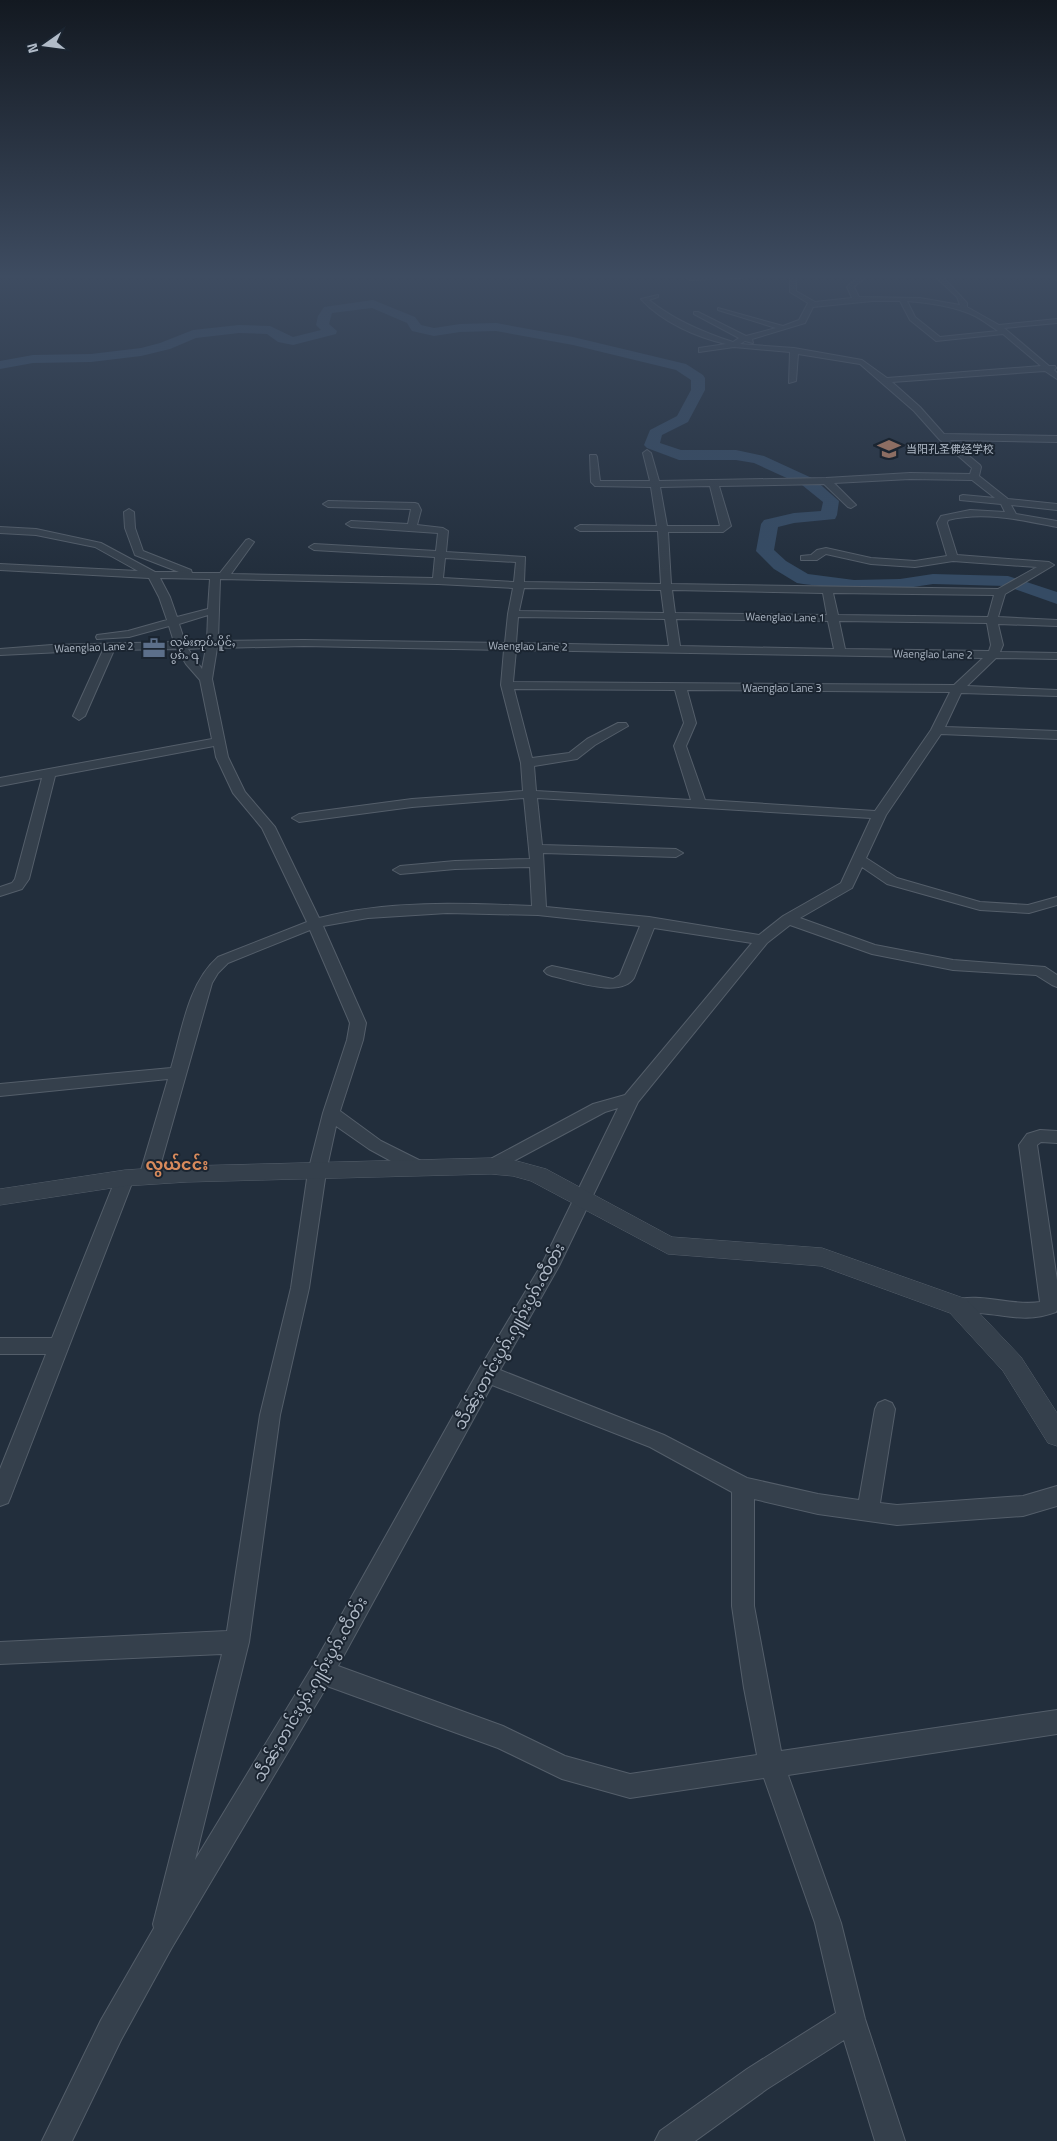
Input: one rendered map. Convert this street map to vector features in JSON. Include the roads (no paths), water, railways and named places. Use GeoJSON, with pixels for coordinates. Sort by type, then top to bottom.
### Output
{"type":"FeatureCollection","features":[{"type":"Feature","properties":{"kind":"street"},"geometry":{"type":"LineString","coordinates":[[792,376],[792,381]]}},
{"type":"Feature","properties":{"kind":"street"},"geometry":{"type":"LineString","coordinates":[[880,376],[916,409],[942,437],[977,467],[974,477]]}},
{"type":"Feature","properties":{"kind":"street"},"geometry":{"type":"LineString","coordinates":[[885,380],[940,376]]}},
{"type":"Feature","properties":{"kind":"street"},"geometry":{"type":"LineString","coordinates":[[942,437],[1057,439]]}},
{"type":"Feature","properties":{"kind":"street"},"geometry":{"type":"LineString","coordinates":[[647,453],[655,484],[665,545],[666,586],[676,649]]}},
{"type":"Feature","properties":{"kind":"street"},"geometry":{"type":"LineString","coordinates":[[593,457],[596,482],[598,484],[714,484],[826,481],[910,476],[974,477],[1004,501],[1012,516]]}},
{"type":"Feature","properties":{"kind":"street"},"geometry":{"type":"LineString","coordinates":[[826,481],[851,505]]}},
{"type":"Feature","properties":{"kind":"street"},"geometry":{"type":"LineString","coordinates":[[580,528],[717,530],[726,526],[714,484]]}},
{"type":"Feature","properties":{"kind":"street"},"geometry":{"type":"LineString","coordinates":[[963,498],[1057,507]]}},
{"type":"Feature","properties":{"kind":"street"},"geometry":{"type":"LineString","coordinates":[[328,504],[415,506],[412,527]]}},
{"type":"Feature","properties":{"kind":"street"},"geometry":{"type":"LineString","coordinates":[[953,558],[942,524],[944,518],[986,511],[1057,524]]}},
{"type":"Feature","properties":{"kind":"street"},"geometry":{"type":"LineString","coordinates":[[129,512],[130,528],[139,553],[212,577]]}},
{"type":"Feature","properties":{"kind":"street"},"geometry":{"type":"LineString","coordinates":[[351,524],[412,527],[443,531],[438,581]]}},
{"type":"Feature","properties":{"kind":"street"},"geometry":{"type":"LineString","coordinates":[[0,530],[36,532],[98,545],[153,575],[165,598],[179,645],[194,670],[206,679]]}},
{"type":"Feature","properties":{"kind":"street"},"geometry":{"type":"LineString","coordinates":[[212,577],[249,542]]}},
{"type":"Feature","properties":{"kind":"street"},"geometry":{"type":"LineString","coordinates":[[314,547],[521,559],[519,585],[513,614],[508,685],[527,763],[537,856],[539,909]]}},
{"type":"Feature","properties":{"kind":"street"},"geometry":{"type":"LineString","coordinates":[[805,558],[813,558],[820,552],[826,551],[871,561],[915,564],[953,558],[1052,564]]}},
{"type":"Feature","properties":{"kind":"street"},"geometry":{"type":"LineString","coordinates":[[0,567],[153,575],[438,581],[519,585],[1003,590],[1052,564]]}},
{"type":"Feature","properties":{"kind":"street"},"geometry":{"type":"LineString","coordinates":[[162,1940],[237,1642],[270,1415],[300,1288],[317,1172],[331,1113],[356,1040],[358,1023],[315,924],[268,827],[239,793],[222,758],[206,679],[215,610],[212,577]]}},
{"type":"Feature","properties":{"kind":"street"},"geometry":{"type":"LineString","coordinates":[[827,588],[840,653]]}},
{"type":"Feature","properties":{"kind":"street"},"geometry":{"type":"LineString","coordinates":[[994,654],[997,645],[992,620],[1003,590]]}},
{"type":"Feature","properties":{"kind":"street"},"geometry":{"type":"LineString","coordinates":[[52,648],[70,642],[129,634],[215,610]]}},
{"type":"Feature","properties":{"kind":"street","name":"Waenglao Lane 1"},"geometry":{"type":"LineString","coordinates":[[513,614],[992,620],[1057,623]]}},
{"type":"Feature","properties":{"kind":"street","name":"Waenglao Lane 2"},"geometry":{"type":"LineString","coordinates":[[0,652],[52,648],[212,644],[511,645],[1057,656]]}},
{"type":"Feature","properties":{"kind":"street"},"geometry":{"type":"LineString","coordinates":[[79,716],[110,646]]}},
{"type":"Feature","properties":{"kind":"street","name":"သဵၼ်ႈတၢင်းပွၵ်ႉႁူၵ်းပွၵ်ႉၸဵတ်း"},"geometry":{"type":"LineString","coordinates":[[57,2141],[111,2030],[162,1940],[322,1672],[487,1374],[550,1266],[583,1201],[630,1099],[762,940],[788,919],[847,884],[860,860],[879,815],[937,730],[957,689],[994,654]]}},
{"type":"Feature","properties":{"kind":"street","name":"Waenglao Lane 3"},"geometry":{"type":"LineString","coordinates":[[508,685],[957,689],[1057,693]]}},
{"type":"Feature","properties":{"kind":"street"},"geometry":{"type":"LineString","coordinates":[[680,687],[690,723],[680,746],[699,804]]}},
{"type":"Feature","properties":{"kind":"street"},"geometry":{"type":"LineString","coordinates":[[527,763],[573,756],[591,742],[622,726]]}},
{"type":"Feature","properties":{"kind":"street"},"geometry":{"type":"LineString","coordinates":[[937,730],[1057,735]]}},
{"type":"Feature","properties":{"kind":"street"},"geometry":{"type":"LineString","coordinates":[[0,782],[49,774],[152,752],[220,741]]}},
{"type":"Feature","properties":{"kind":"street"},"geometry":{"type":"LineString","coordinates":[[0,892],[17,886],[22,879],[49,774]]}},
{"type":"Feature","properties":{"kind":"street"},"geometry":{"type":"LineString","coordinates":[[299,818],[412,803],[530,794],[879,815]]}},
{"type":"Feature","properties":{"kind":"street"},"geometry":{"type":"LineString","coordinates":[[400,870],[537,856],[676,853]]}},
{"type":"Feature","properties":{"kind":"street"},"geometry":{"type":"LineString","coordinates":[[860,860],[892,881],[930,894],[980,906],[1029,909],[1057,901]]}},
{"type":"Feature","properties":{"kind":"street"},"geometry":{"type":"LineString","coordinates":[[148,1176],[204,983],[212,970],[223,960],[315,924],[366,914],[452,907],[539,909],[649,921],[762,940]]}},
{"type":"Feature","properties":{"kind":"street"},"geometry":{"type":"LineString","coordinates":[[788,919],[872,949],[914,958],[953,965],[1057,971]]}},
{"type":"Feature","properties":{"kind":"street"},"geometry":{"type":"LineString","coordinates":[[552,971],[607,984],[622,982],[626,978],[649,921]]}},
{"type":"Feature","properties":{"kind":"street"},"geometry":{"type":"LineString","coordinates":[[1040,970],[1057,982]]}},
{"type":"Feature","properties":{"kind":"street"},"geometry":{"type":"LineString","coordinates":[[0,1090],[177,1073]]}},
{"type":"Feature","properties":{"kind":"street"},"geometry":{"type":"LineString","coordinates":[[491,1166],[599,1108],[630,1099]]}},
{"type":"Feature","properties":{"kind":"street"},"geometry":{"type":"LineString","coordinates":[[331,1113],[375,1145],[421,1169]]}},
{"type":"Feature","properties":{"kind":"street"},"geometry":{"type":"LineString","coordinates":[[0,1197],[148,1176],[491,1166],[513,1168],[538,1175],[668,1246],[822,1257],[958,1306],[1039,1311],[1049,1307],[1050,1296],[1028,1145],[1031,1139],[1036,1136],[1057,1137]]}},
{"type":"Feature","properties":{"kind":"street"},"geometry":{"type":"LineString","coordinates":[[0,1496],[7,1463],[59,1346],[126,1178]]}},
{"type":"Feature","properties":{"kind":"street"},"geometry":{"type":"LineString","coordinates":[[958,1306],[1012,1364],[1057,1435]]}},
{"type":"Feature","properties":{"kind":"street"},"geometry":{"type":"LineString","coordinates":[[0,1346],[59,1346]]}},
{"type":"Feature","properties":{"kind":"street"},"geometry":{"type":"LineString","coordinates":[[487,1374],[657,1441],[743,1487],[818,1504],[897,1515],[1023,1506],[1057,1496]]}},
{"type":"Feature","properties":{"kind":"street"},"geometry":{"type":"LineString","coordinates":[[868,1510],[886,1409]]}},
{"type":"Feature","properties":{"kind":"street"},"geometry":{"type":"LineString","coordinates":[[743,1487],[743,1606],[756,1688],[771,1763],[828,1923],[851,2019],[890,2141]]}},
{"type":"Feature","properties":{"kind":"street"},"geometry":{"type":"LineString","coordinates":[[0,1653],[237,1642]]}},
{"type":"Feature","properties":{"kind":"street"},"geometry":{"type":"LineString","coordinates":[[322,1672],[503,1738],[562,1767],[630,1786],[771,1763],[826,1757],[961,1735],[1057,1722]]}},
{"type":"Feature","properties":{"kind":"street"},"geometry":{"type":"LineString","coordinates":[[670,2141],[757,2078],[851,2019]]}},
{"type":"Feature","properties":{"kind":"waterway"},"geometry":{"type":"LineString","coordinates":[[695,376],[698,378],[698,390],[683,419],[655,433],[652,445],[679,455],[736,455],[758,459],[808,482],[831,501],[829,515],[794,518],[770,524],[765,551],[780,565],[803,579],[854,585],[900,584],[933,579],[1008,581],[1057,598]]}},
{"type":"Feature","properties":{"kind":"place","name":"当阳孔圣佛经学校"},"geometry":{"type":"Point","coordinates":[889,449]}},
{"type":"Feature","properties":{"kind":"place","name":"လုမ်းဢုပ်ႉပိူင်ႇ ပွၵ်ႉ ႖"},"geometry":{"type":"Point","coordinates":[154,648]}},
{"type":"Feature","properties":{"kind":"district","name":"လွယ်ငင်း"},"geometry":{"type":"Point","coordinates":[177,1164]}}]}
